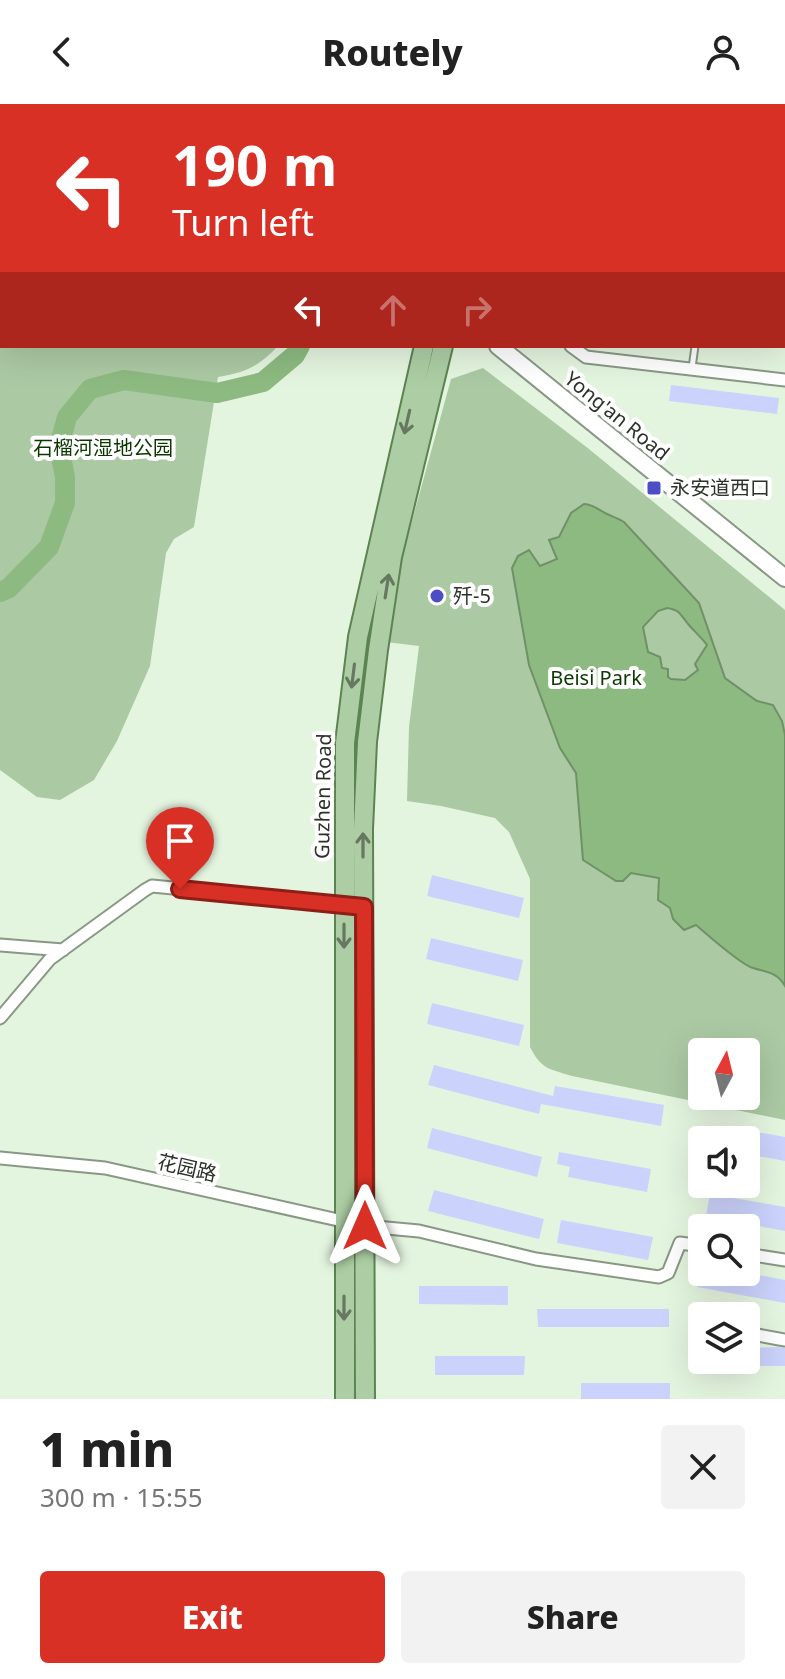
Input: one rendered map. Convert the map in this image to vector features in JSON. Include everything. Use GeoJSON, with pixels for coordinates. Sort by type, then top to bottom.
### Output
{"type":"FeatureCollection","features":[{"type":"Feature","properties":{"kind":"main road","name":"Guzhen Road"},"geometry":{"type":"LineString","coordinates":[[345,1399],[345,743],[358,637],[424,348]]}},
{"type":"Feature","properties":{"kind":"main road","name":"Guzhen Road"},"geometry":{"type":"LineString","coordinates":[[365,1399],[363,829],[367,742],[392,557],[443,348]]}},
{"type":"Feature","properties":{"kind":"main road","name":"Yong'an Road"},"geometry":{"type":"LineString","coordinates":[[500,348],[785,578]]}},
{"type":"Feature","properties":{"kind":"street"},"geometry":{"type":"LineString","coordinates":[[574,348],[586,357],[785,380]]}},
{"type":"Feature","properties":{"kind":"street"},"geometry":{"type":"LineString","coordinates":[[0,1018],[50,959],[152,886],[364,907]]}},
{"type":"Feature","properties":{"kind":"street"},"geometry":{"type":"LineString","coordinates":[[0,945],[63,950]]}},
{"type":"Feature","properties":{"kind":"street","name":"花园路"},"geometry":{"type":"LineString","coordinates":[[0,1158],[105,1168],[344,1222],[419,1231],[536,1259],[659,1277],[668,1273],[680,1243],[688,1244]]}},
{"type":"Feature","properties":{"kind":"street"},"geometry":{"type":"LineString","coordinates":[[760,1256],[785,1260]]}},
{"type":"Feature","properties":{"kind":"street"},"geometry":{"type":"LineString","coordinates":[[760,1336],[785,1340]]}},
{"type":"Feature","properties":{"kind":"lane"},"geometry":{"type":"LineString","coordinates":[[692,369],[695,348]]}},
{"type":"Feature","properties":{"kind":"green space","name":"石榴河湿地公园"},"geometry":{"type":"Polygon","coordinates":[[[0,348],[276,348],[251,368],[218,377],[194,527],[174,539],[166,553],[150,666],[117,741],[94,780],[60,800],[37,797],[0,770],[0,348]]]}},
{"type":"Feature","properties":{"kind":"green space","name":"Beisi Park"},"geometry":{"type":"Polygon","coordinates":[[[483,368],[589,449],[785,610],[785,1120],[737,1110],[760,1110],[760,1038],[688,1038],[688,1100],[572,1076],[552,1070],[534,1054],[530,1047],[530,879],[509,832],[495,818],[407,801],[409,727],[419,646],[386,642],[398,572],[451,379],[483,368]]]}},
{"type":"Feature","properties":{"kind":"shaded area"},"geometry":{"type":"Polygon","coordinates":[[[584,504],[624,522],[699,603],[725,678],[757,701],[773,705],[782,721],[785,735],[785,986],[775,975],[740,961],[696,925],[684,930],[673,919],[670,908],[658,900],[659,878],[631,873],[623,881],[616,881],[583,860],[576,773],[560,748],[529,665],[512,568],[518,556],[529,550],[540,566],[557,559],[549,540],[559,537],[571,513],[584,504]],[[671,609],[658,611],[643,627],[648,652],[660,657],[662,668],[668,669],[668,677],[685,680],[698,670],[695,664],[707,645],[679,613],[671,609]]]}},
{"type":"Feature","properties":{"kind":"building"},"geometry":{"type":"Polygon","coordinates":[[[671,385],[779,398],[777,414],[669,401],[671,385]]]}},
{"type":"Feature","properties":{"kind":"building"},"geometry":{"type":"Polygon","coordinates":[[[432,875],[524,898],[519,918],[427,896],[432,875]]]}},
{"type":"Feature","properties":{"kind":"building"},"geometry":{"type":"Polygon","coordinates":[[[431,938],[523,960],[518,981],[426,959],[431,938]]]}},
{"type":"Feature","properties":{"kind":"building"},"geometry":{"type":"Polygon","coordinates":[[[432,1003],[524,1025],[519,1046],[427,1024],[432,1003]]]}},
{"type":"Feature","properties":{"kind":"building"},"geometry":{"type":"Polygon","coordinates":[[[434,1065],[553,1096],[555,1086],[664,1105],[661,1126],[541,1104],[539,1114],[428,1085],[434,1065]]]}},
{"type":"Feature","properties":{"kind":"building"},"geometry":{"type":"Polygon","coordinates":[[[432,1128],[542,1157],[537,1177],[427,1148],[432,1128]]]}},
{"type":"Feature","properties":{"kind":"building"},"geometry":{"type":"Polygon","coordinates":[[[760,1132],[785,1137],[785,1161],[760,1157],[760,1132]]]}},
{"type":"Feature","properties":{"kind":"building"},"geometry":{"type":"Polygon","coordinates":[[[559,1152],[651,1169],[647,1192],[568,1177],[570,1167],[557,1164],[559,1152]]]}},
{"type":"Feature","properties":{"kind":"building"},"geometry":{"type":"Polygon","coordinates":[[[434,1190],[544,1219],[539,1239],[428,1211],[434,1190]]]}},
{"type":"Feature","properties":{"kind":"building"},"geometry":{"type":"Polygon","coordinates":[[[709,1198],[733,1198],[785,1207],[785,1231],[760,1226],[760,1214],[706,1214],[709,1198]]]}},
{"type":"Feature","properties":{"kind":"building"},"geometry":{"type":"Polygon","coordinates":[[[561,1220],[653,1237],[648,1260],[557,1243],[561,1220]]]}},
{"type":"Feature","properties":{"kind":"building"},"geometry":{"type":"Polygon","coordinates":[[[760,1275],[785,1280],[785,1303],[697,1287],[760,1286],[760,1275]]]}},
{"type":"Feature","properties":{"kind":"building"},"geometry":{"type":"Polygon","coordinates":[[[419,1286],[508,1286],[508,1305],[419,1304],[419,1286]]]}},
{"type":"Feature","properties":{"kind":"building"},"geometry":{"type":"Polygon","coordinates":[[[537,1309],[669,1309],[669,1327],[538,1327],[537,1309]]]}},
{"type":"Feature","properties":{"kind":"building"},"geometry":{"type":"Polygon","coordinates":[[[760,1348],[785,1348],[785,1366],[760,1366],[760,1348]]]}},
{"type":"Feature","properties":{"kind":"building"},"geometry":{"type":"Polygon","coordinates":[[[435,1356],[525,1356],[524,1375],[435,1375],[435,1356]]]}},
{"type":"Feature","properties":{"kind":"building"},"geometry":{"type":"Polygon","coordinates":[[[581,1383],[670,1383],[670,1399],[581,1399],[581,1383]]]}},
{"type":"Feature","properties":{"kind":"waterway"},"geometry":{"type":"LineString","coordinates":[[0,592],[9,588],[49,547],[65,503],[65,477],[59,447],[67,417],[90,389],[124,380],[217,393],[263,382],[295,355],[299,348]]}},
{"type":"Feature","properties":{"kind":"place","name":"永安道西口"},"geometry":{"type":"Point","coordinates":[654,488]}},
{"type":"Feature","properties":{"kind":"place","name":"歼-5"},"geometry":{"type":"Point","coordinates":[437,596]}},
{"type":"Feature","properties":{"kind":"route"},"geometry":{"type":"LineString","coordinates":[[180,889],[364,907],[365,1226]]}}]}
